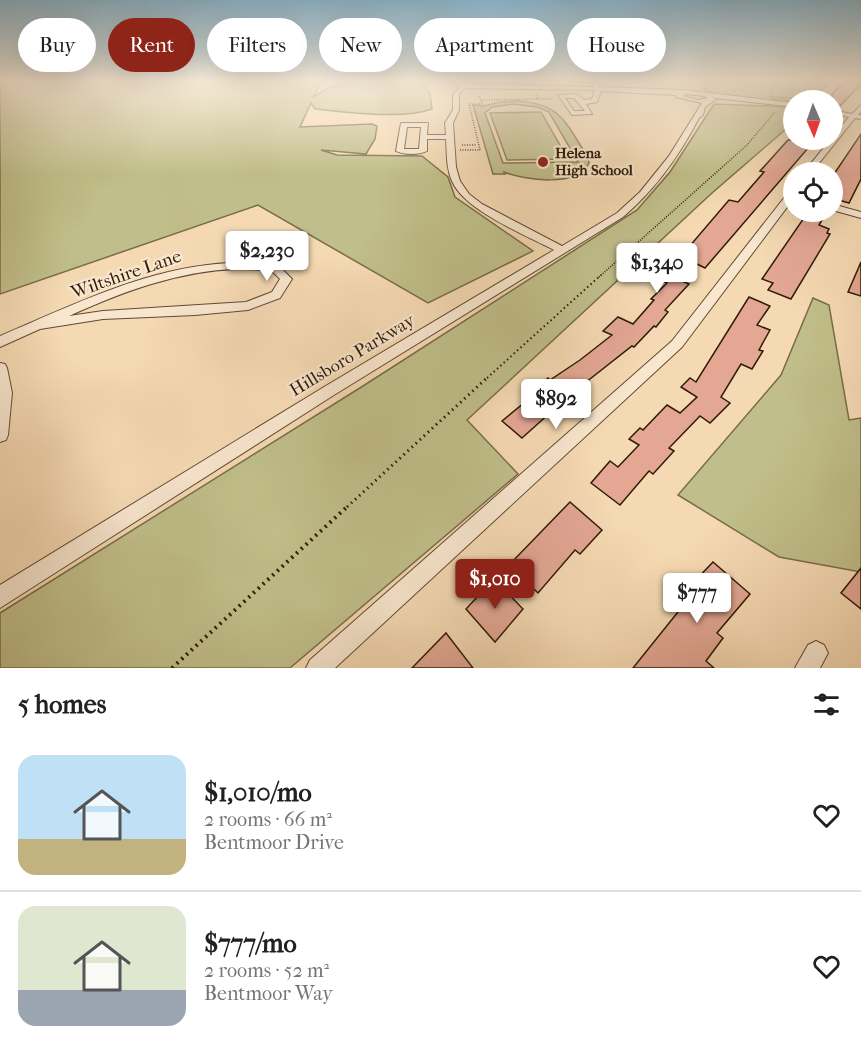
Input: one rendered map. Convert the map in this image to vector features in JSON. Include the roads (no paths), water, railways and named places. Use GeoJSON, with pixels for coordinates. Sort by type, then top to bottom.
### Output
{"type":"FeatureCollection","features":[{"type":"Feature","properties":{"kind":"street"},"geometry":{"type":"LineString","coordinates":[[455,112],[448,123],[450,144],[456,181],[465,196],[479,206],[560,249]]}},
{"type":"Feature","properties":{"kind":"street"},"geometry":{"type":"LineString","coordinates":[[695,112],[696,117]]}},
{"type":"Feature","properties":{"kind":"street","name":"Hillsboro Parkway"},"geometry":{"type":"LineString","coordinates":[[0,597],[620,214],[641,199],[677,152],[701,112]]}},
{"type":"Feature","properties":{"kind":"street"},"geometry":{"type":"LineString","coordinates":[[843,114],[858,117]]}},
{"type":"Feature","properties":{"kind":"street"},"geometry":{"type":"LineString","coordinates":[[817,162],[858,117]]}},
{"type":"Feature","properties":{"kind":"street"},"geometry":{"type":"LineString","coordinates":[[425,124],[423,137],[423,151],[400,151],[404,125],[425,124]]}},
{"type":"Feature","properties":{"kind":"street"},"geometry":{"type":"LineString","coordinates":[[423,137],[450,144]]}},
{"type":"Feature","properties":{"kind":"street"},"geometry":{"type":"LineString","coordinates":[[318,668],[677,344],[783,206]]}},
{"type":"Feature","properties":{"kind":"street"},"geometry":{"type":"LineString","coordinates":[[843,210],[861,215]]}},
{"type":"Feature","properties":{"kind":"street","name":"Wiltshire Lane"},"geometry":{"type":"LineString","coordinates":[[0,342],[40,325],[145,283],[196,270],[230,266],[274,267],[286,279],[276,295],[248,306],[103,315],[40,325]]}},
{"type":"Feature","properties":{"kind":"street"},"geometry":{"type":"LineString","coordinates":[[0,368],[4,380],[0,435]]}},
{"type":"Feature","properties":{"kind":"place","name":"Helena High School"},"geometry":{"type":"Point","coordinates":[543,162]}}]}
